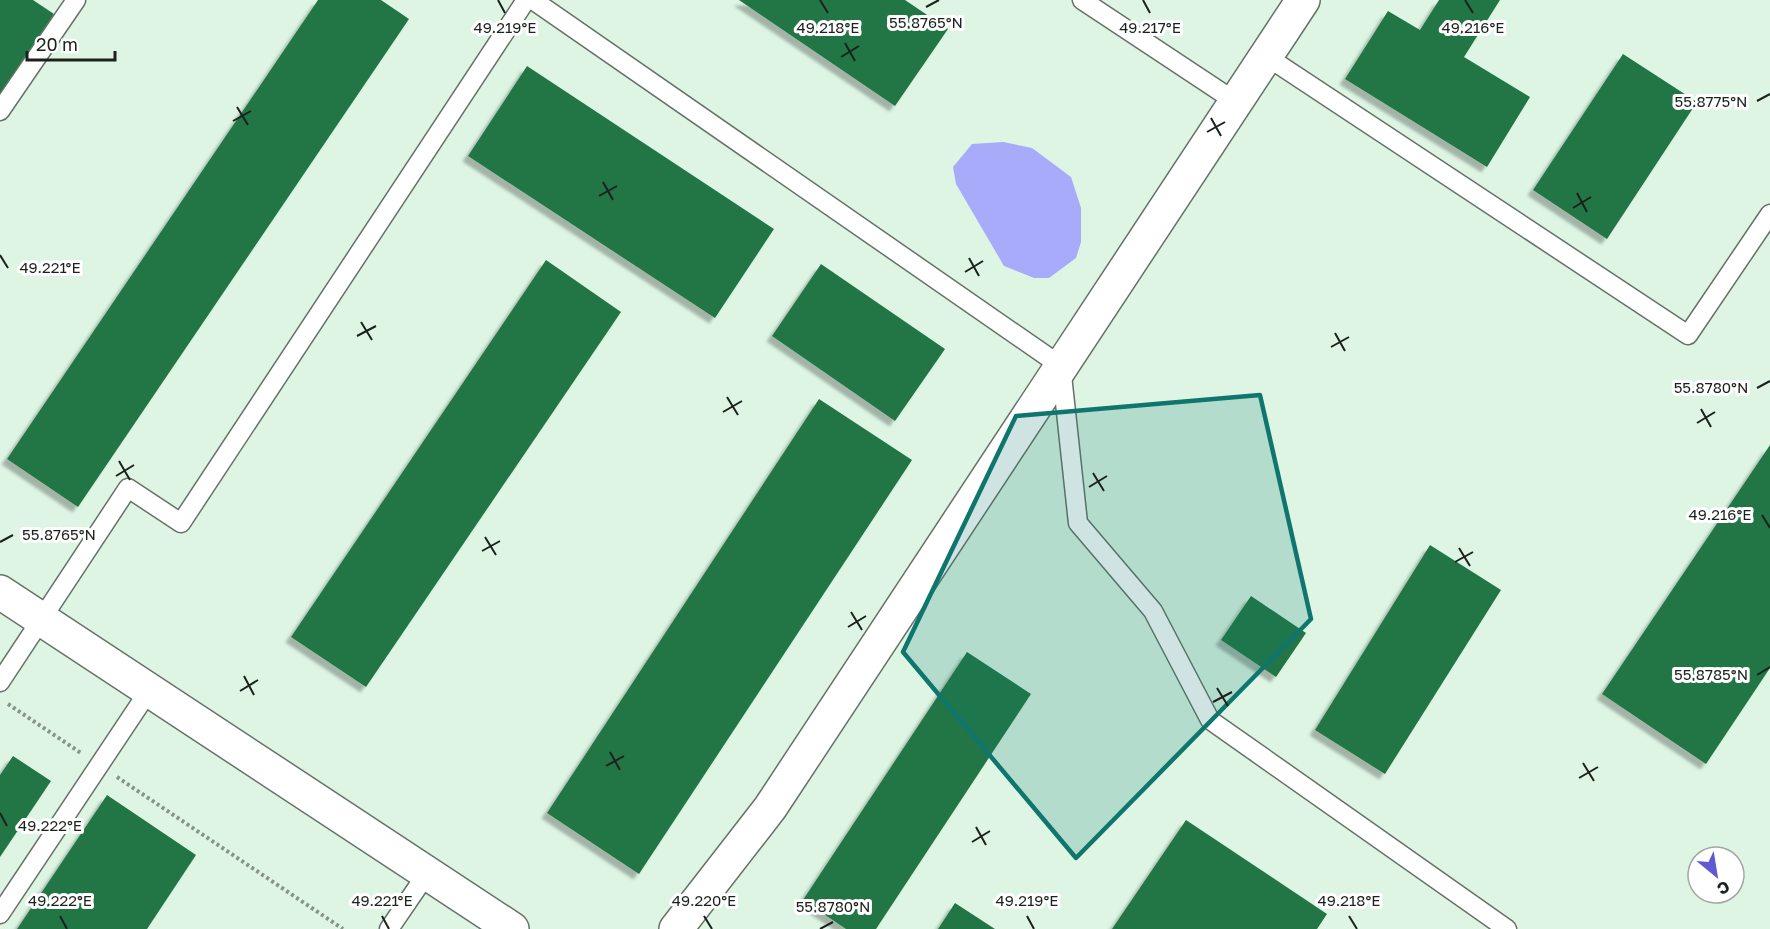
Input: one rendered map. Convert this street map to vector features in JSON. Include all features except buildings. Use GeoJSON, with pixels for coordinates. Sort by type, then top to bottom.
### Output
{"type":"FeatureCollection","features":[{"type":"Feature","properties":{"kind":"street"},"geometry":{"type":"LineString","coordinates":[[676,929],[770,808],[1303,0]]}},
{"type":"Feature","properties":{"kind":"street"},"geometry":{"type":"LineString","coordinates":[[0,592],[512,929]]}},
{"type":"Feature","properties":{"kind":"lane"},"geometry":{"type":"LineString","coordinates":[[0,111],[76,0]]}},
{"type":"Feature","properties":{"kind":"lane"},"geometry":{"type":"LineString","coordinates":[[0,682],[128,488],[182,523],[526,0]]}},
{"type":"Feature","properties":{"kind":"lane"},"geometry":{"type":"LineString","coordinates":[[533,0],[1061,366],[1078,523],[1153,611],[1210,720],[1507,929]]}},
{"type":"Feature","properties":{"kind":"lane"},"geometry":{"type":"LineString","coordinates":[[1082,0],[1236,102]]}},
{"type":"Feature","properties":{"kind":"lane"},"geometry":{"type":"LineString","coordinates":[[1266,56],[1688,334],[1770,214]]}},
{"type":"Feature","properties":{"kind":"lane"},"geometry":{"type":"LineString","coordinates":[[0,914],[150,689]]}},
{"type":"Feature","properties":{"kind":"lane"},"geometry":{"type":"LineString","coordinates":[[389,929],[428,872]]}},
{"type":"Feature","properties":{"kind":"path"},"geometry":{"type":"LineString","coordinates":[[0,699],[343,929]]}},
{"type":"Feature","properties":{"kind":"highlighted area"},"geometry":{"type":"Polygon","coordinates":[[[1260,395],[1311,619],[1076,858],[903,652],[1016,416],[1260,395]]]}},
{"type":"Feature","properties":{"kind":"shaded area"},"geometry":{"type":"Polygon","coordinates":[[[0,0],[1770,0],[1770,929],[0,929],[0,0]]]}},
{"type":"Feature","properties":{"kind":"shaded area"},"geometry":{"type":"Polygon","coordinates":[[[1003,142],[1032,148],[1071,177],[1081,208],[1081,242],[1076,258],[1049,278],[1034,278],[1004,266],[956,184],[953,167],[972,144],[1003,142]]]}}]}
